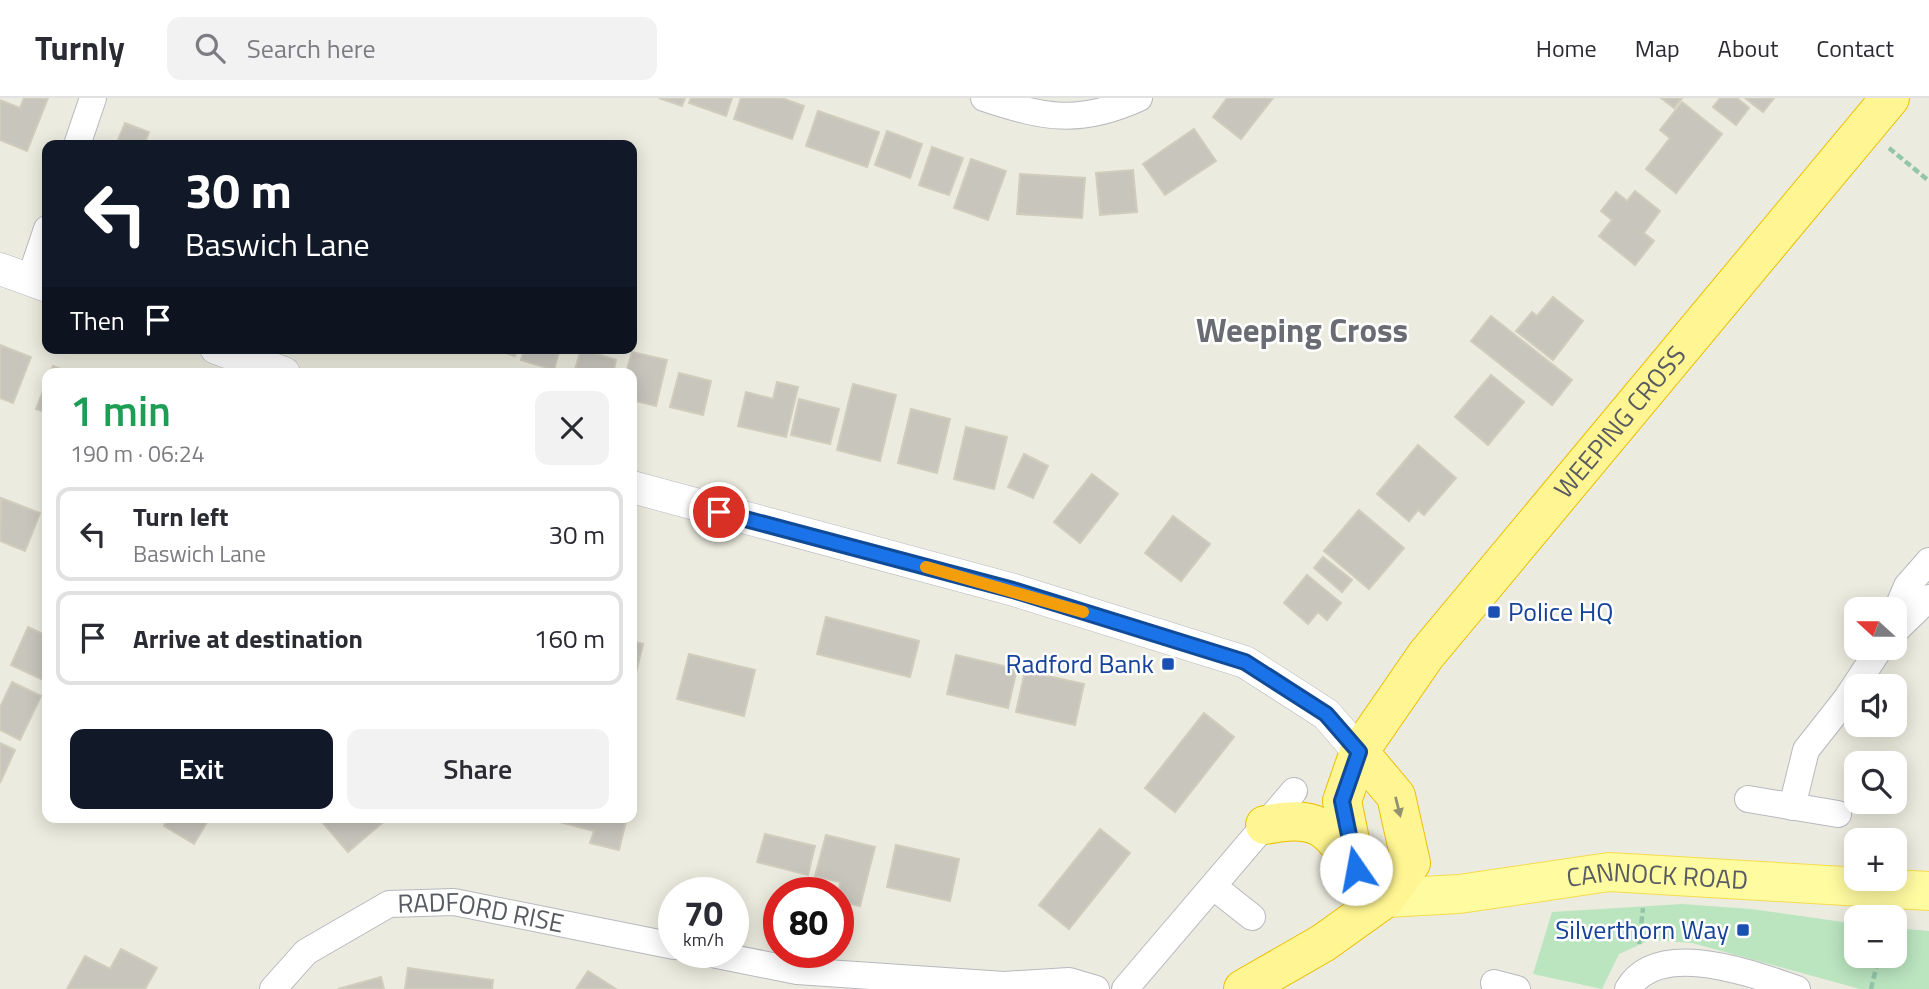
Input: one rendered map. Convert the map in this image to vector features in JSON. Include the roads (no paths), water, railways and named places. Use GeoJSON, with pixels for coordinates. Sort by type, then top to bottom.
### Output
{"type":"FeatureCollection","features":[{"type":"Feature","properties":{"kind":"highway","name":"WEEPING CROSS"},"geometry":{"type":"LineString","coordinates":[[1356,869],[1342,801],[1359,752],[1426,655],[1890,98]]}},
{"type":"Feature","properties":{"kind":"highway"},"geometry":{"type":"LineString","coordinates":[[1243,989],[1323,943],[1386,898],[1411,863],[1396,796],[1359,752]]}},
{"type":"Feature","properties":{"kind":"highway"},"geometry":{"type":"LineString","coordinates":[[1265,825],[1289,820],[1306,821],[1322,827],[1338,840],[1356,869],[1386,898]]}},
{"type":"Feature","properties":{"kind":"main road","name":"CANNOCK ROAD"},"geometry":{"type":"LineString","coordinates":[[1386,898],[1459,894],[1609,872],[1929,891]]}},
{"type":"Feature","properties":{"kind":"street"},"geometry":{"type":"LineString","coordinates":[[78,140],[93,98]]}},
{"type":"Feature","properties":{"kind":"street"},"geometry":{"type":"LineString","coordinates":[[984,98],[1060,117],[1106,113],[1139,98]]}},
{"type":"Feature","properties":{"kind":"street"},"geometry":{"type":"LineString","coordinates":[[0,269],[38,282],[42,258]]}},
{"type":"Feature","properties":{"kind":"street"},"geometry":{"type":"LineString","coordinates":[[232,354],[270,368]]}},
{"type":"Feature","properties":{"kind":"street"},"geometry":{"type":"LineString","coordinates":[[637,488],[1013,590],[1245,662],[1326,714],[1359,752]]}},
{"type":"Feature","properties":{"kind":"street"},"geometry":{"type":"LineString","coordinates":[[1902,597],[1907,586],[1929,561]]}},
{"type":"Feature","properties":{"kind":"street"},"geometry":{"type":"LineString","coordinates":[[1908,618],[1929,598]]}},
{"type":"Feature","properties":{"kind":"street"},"geometry":{"type":"LineString","coordinates":[[1792,807],[1806,750],[1847,698],[1872,660]]}},
{"type":"Feature","properties":{"kind":"street"},"geometry":{"type":"LineString","coordinates":[[1125,989],[1294,791]]}},
{"type":"Feature","properties":{"kind":"street"},"geometry":{"type":"LineString","coordinates":[[1748,799],[1838,814]]}},
{"type":"Feature","properties":{"kind":"street"},"geometry":{"type":"LineString","coordinates":[[1214,887],[1252,917]]}},
{"type":"Feature","properties":{"kind":"street","name":"RADFORD RISE"},"geometry":{"type":"LineString","coordinates":[[273,989],[306,952],[389,904],[454,902],[658,943]]}},
{"type":"Feature","properties":{"kind":"street"},"geometry":{"type":"LineString","coordinates":[[749,961],[797,971],[1003,987],[1069,981],[1096,989]]}},
{"type":"Feature","properties":{"kind":"street"},"geometry":{"type":"LineString","coordinates":[[1632,983],[1672,961],[1732,969],[1797,989]]}},
{"type":"Feature","properties":{"kind":"place","name":"Police HQ"},"geometry":{"type":"Point","coordinates":[1494,612]}},
{"type":"Feature","properties":{"kind":"place","name":"Radford Bank"},"geometry":{"type":"Point","coordinates":[1168,664]}},
{"type":"Feature","properties":{"kind":"place","name":"Silverthorn Way"},"geometry":{"type":"Point","coordinates":[1743,930]}},
{"type":"Feature","properties":{"kind":"district","name":"Weeping Cross"},"geometry":{"type":"Point","coordinates":[1302,330]}}]}
